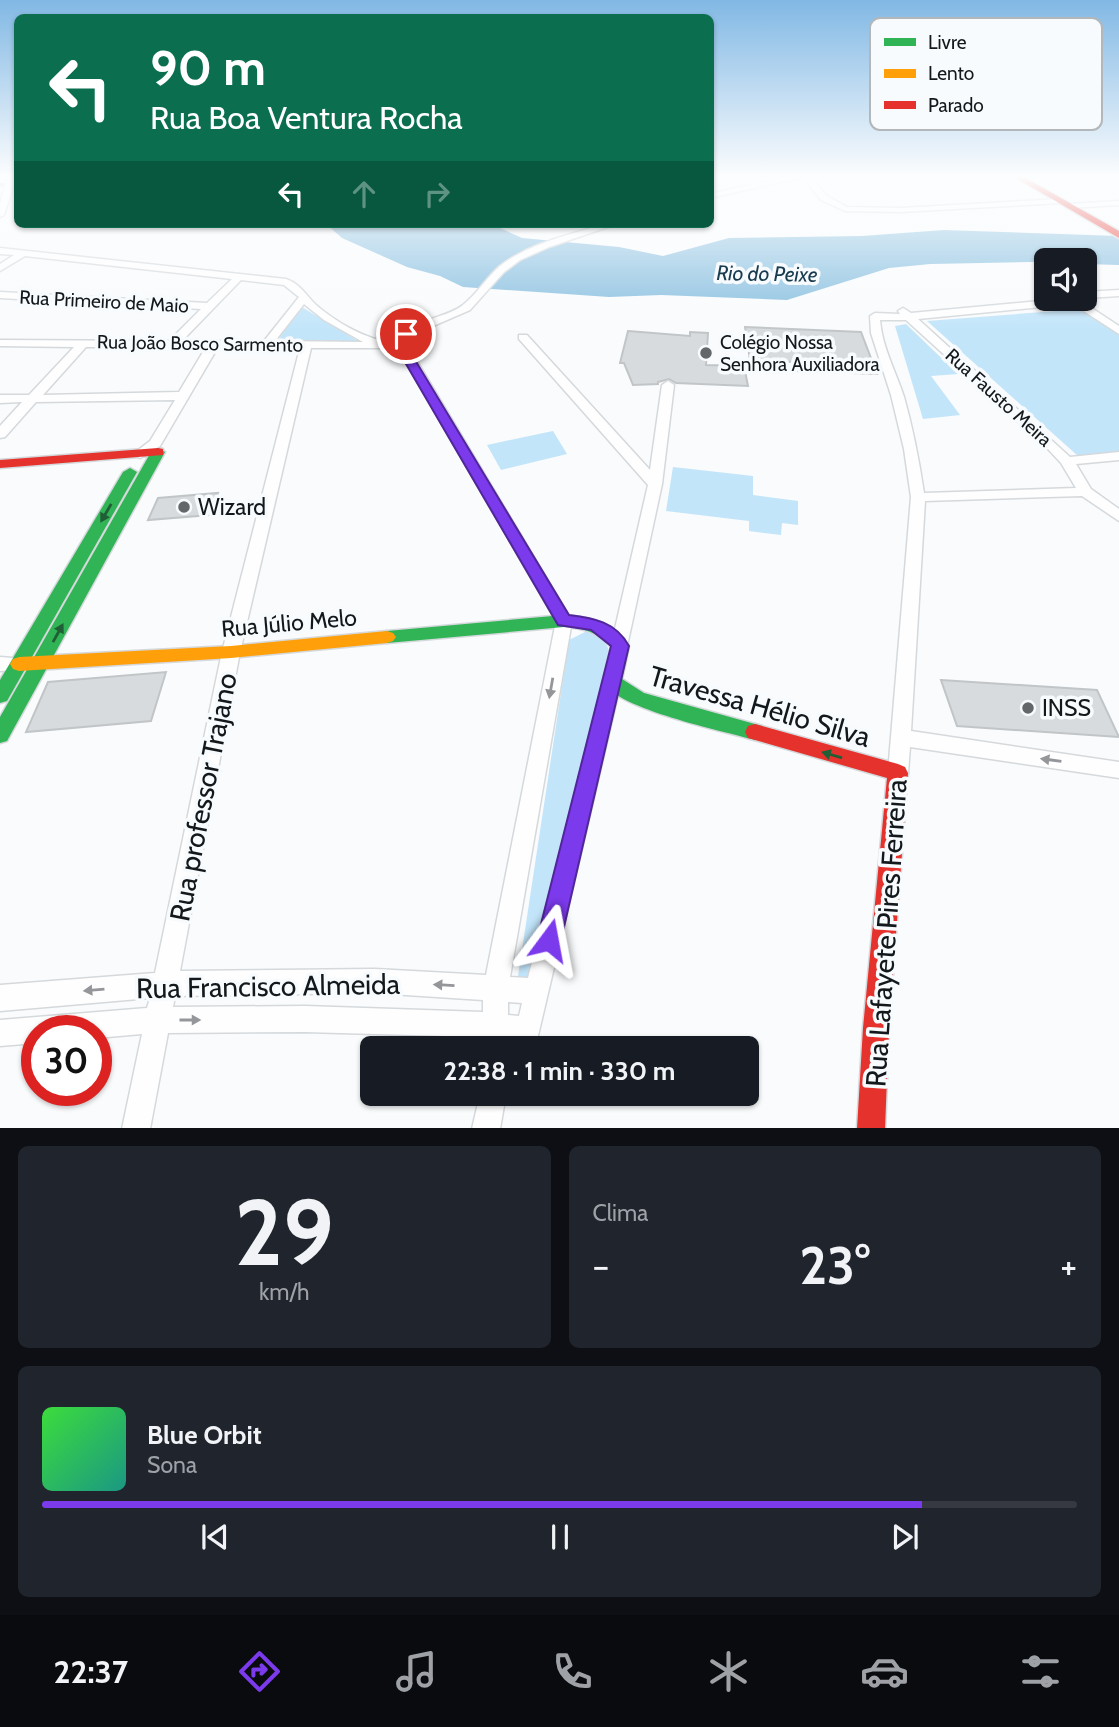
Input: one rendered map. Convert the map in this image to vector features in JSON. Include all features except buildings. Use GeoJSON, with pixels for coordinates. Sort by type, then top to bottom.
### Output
{"type":"FeatureCollection","features":[{"type":"Feature","properties":{"kind":"street"},"geometry":{"type":"LineString","coordinates":[[494,1036],[496,988],[564,621],[400,345],[401,336],[466,308],[501,270],[517,258],[546,245],[600,228]]}},
{"type":"Feature","properties":{"kind":"street"},"geometry":{"type":"LineString","coordinates":[[0,251],[286,282],[297,287],[318,311],[375,344]]}},
{"type":"Feature","properties":{"kind":"street"},"geometry":{"type":"LineString","coordinates":[[0,268],[23,254]]}},
{"type":"Feature","properties":{"kind":"street"},"geometry":{"type":"LineString","coordinates":[[173,343],[239,277]]}},
{"type":"Feature","properties":{"kind":"street"},"geometry":{"type":"LineString","coordinates":[[1097,296],[1119,293]]}},
{"type":"Feature","properties":{"kind":"street","name":"Rua Primeiro de Maio"},"geometry":{"type":"LineString","coordinates":[[0,295],[208,306]]}},
{"type":"Feature","properties":{"kind":"street"},"geometry":{"type":"LineString","coordinates":[[268,343],[304,297]]}},
{"type":"Feature","properties":{"kind":"street"},"geometry":{"type":"LineString","coordinates":[[906,313],[1034,299]]}},
{"type":"Feature","properties":{"kind":"street"},"geometry":{"type":"LineString","coordinates":[[906,313],[1034,303]]}},
{"type":"Feature","properties":{"kind":"street"},"geometry":{"type":"LineString","coordinates":[[1097,310],[1119,324]]}},
{"type":"Feature","properties":{"kind":"street"},"geometry":{"type":"LineString","coordinates":[[1094,311],[1119,331]]}},
{"type":"Feature","properties":{"kind":"street","name":"Rua Lafayete Pires Ferreira"},"geometry":{"type":"LineString","coordinates":[[872,1128],[876,1028],[902,738],[918,497],[911,449],[897,395],[876,333],[880,316],[906,313]]}},
{"type":"Feature","properties":{"kind":"street","name":"Rua Fausto Meira"},"geometry":{"type":"LineString","coordinates":[[906,313],[1067,461],[1085,492]]}},
{"type":"Feature","properties":{"kind":"street"},"geometry":{"type":"LineString","coordinates":[[523,337],[655,484]]}},
{"type":"Feature","properties":{"kind":"street"},"geometry":{"type":"LineString","coordinates":[[0,434],[84,342]]}},
{"type":"Feature","properties":{"kind":"street","name":"Rua João Bosco Sarmento"},"geometry":{"type":"LineString","coordinates":[[0,343],[400,345]]}},
{"type":"Feature","properties":{"kind":"street"},"geometry":{"type":"LineString","coordinates":[[0,696],[9,664],[149,454],[214,344]]}},
{"type":"Feature","properties":{"kind":"street","name":"Rua professor Trajano"},"geometry":{"type":"LineString","coordinates":[[136,1128],[231,652],[306,344]]}},
{"type":"Feature","properties":{"kind":"street"},"geometry":{"type":"LineString","coordinates":[[523,1036],[612,682],[655,484],[668,385]]}},
{"type":"Feature","properties":{"kind":"street"},"geometry":{"type":"LineString","coordinates":[[0,398],[184,396]]}},
{"type":"Feature","properties":{"kind":"street"},"geometry":{"type":"LineString","coordinates":[[0,464],[149,454]]}},
{"type":"Feature","properties":{"kind":"street"},"geometry":{"type":"LineString","coordinates":[[0,470],[149,454]]}},
{"type":"Feature","properties":{"kind":"street"},"geometry":{"type":"LineString","coordinates":[[0,735],[42,663],[149,454]]}},
{"type":"Feature","properties":{"kind":"street"},"geometry":{"type":"LineString","coordinates":[[1067,461],[1119,456]]}},
{"type":"Feature","properties":{"kind":"street"},"geometry":{"type":"LineString","coordinates":[[918,497],[1085,492],[1119,516]]}},
{"type":"Feature","properties":{"kind":"street","name":"Rua Júlio Melo"},"geometry":{"type":"LineString","coordinates":[[9,664],[231,652],[564,621],[595,624],[616,638],[620,646]]}},
{"type":"Feature","properties":{"kind":"street","name":"Travessa Hélio Silva"},"geometry":{"type":"LineString","coordinates":[[612,682],[638,699],[898,773]]}},
{"type":"Feature","properties":{"kind":"street"},"geometry":{"type":"LineString","coordinates":[[902,738],[1119,770]]}},
{"type":"Feature","properties":{"kind":"street","name":"Rua Francisco Almeida"},"geometry":{"type":"LineString","coordinates":[[0,998],[166,984],[375,981],[536,991]]}},
{"type":"Feature","properties":{"kind":"street","name":"Rua Francisco Almeida"},"geometry":{"type":"LineString","coordinates":[[0,1033],[159,1020],[319,1020],[484,1036]]}},
{"type":"Feature","properties":{"kind":"street"},"geometry":{"type":"LineString","coordinates":[[486,1128],[491,1106]]}},
{"type":"Feature","properties":{"kind":"shaded area"},"geometry":{"type":"Polygon","coordinates":[[[302,307],[361,343],[275,344],[302,307]]]}},
{"type":"Feature","properties":{"kind":"shaded area"},"geometry":{"type":"Polygon","coordinates":[[[1084,311],[1119,335],[1119,452],[1078,456],[927,321],[1084,311]]]}},
{"type":"Feature","properties":{"kind":"shaded area"},"geometry":{"type":"Polygon","coordinates":[[[906,324],[958,374],[931,376],[960,415],[923,419],[895,326],[906,324]]]}},
{"type":"Feature","properties":{"kind":"shaded area"},"geometry":{"type":"Polygon","coordinates":[[[553,431],[567,454],[501,470],[487,445],[553,431]]]}},
{"type":"Feature","properties":{"kind":"shaded area"},"geometry":{"type":"Polygon","coordinates":[[[673,467],[753,476],[753,495],[798,501],[798,525],[782,523],[781,535],[749,531],[749,521],[666,511],[673,467]]]}},
{"type":"Feature","properties":{"kind":"shaded area"},"geometry":{"type":"Polygon","coordinates":[[[587,631],[602,636],[609,650],[534,999],[515,996],[569,640],[587,631]]]}},
{"type":"Feature","properties":{"kind":"water","name":"Rio do Peixe"},"geometry":{"type":"Polygon","coordinates":[[[331,228],[500,228],[522,238],[619,247],[663,256],[729,238],[862,236],[944,230],[1119,236],[1119,265],[1097,264],[1097,248],[1034,248],[1034,262],[930,264],[889,268],[787,300],[661,295],[609,297],[463,287],[440,276],[407,267],[342,238],[331,228]]]}},
{"type":"Feature","properties":{"kind":"traffic: fast"},"geometry":{"type":"LineString","coordinates":[[0,735],[158,452]]}},
{"type":"Feature","properties":{"kind":"traffic: fast"},"geometry":{"type":"LineString","coordinates":[[0,696],[130,472]]}},
{"type":"Feature","properties":{"kind":"traffic: fast"},"geometry":{"type":"LineString","coordinates":[[387,637],[564,621],[588,624],[609,634],[620,646],[612,682],[638,699],[755,732]]}},
{"type":"Feature","properties":{"kind":"traffic: slow"},"geometry":{"type":"LineString","coordinates":[[19,664],[231,652],[387,637]]}},
{"type":"Feature","properties":{"kind":"traffic: jam"},"geometry":{"type":"LineString","coordinates":[[1106,228],[1119,235]]}},
{"type":"Feature","properties":{"kind":"traffic: jam"},"geometry":{"type":"LineString","coordinates":[[0,464],[158,452]]}},
{"type":"Feature","properties":{"kind":"traffic: jam"},"geometry":{"type":"LineString","coordinates":[[755,732],[898,773],[876,1028],[871,1128]]}},
{"type":"Feature","properties":{"kind":"place","name":"Colégio Nossa Senhora Auxiliadora"},"geometry":{"type":"Point","coordinates":[706,353]}},
{"type":"Feature","properties":{"kind":"place","name":"Wizard"},"geometry":{"type":"Point","coordinates":[184,507]}},
{"type":"Feature","properties":{"kind":"place","name":"INSS"},"geometry":{"type":"Point","coordinates":[1028,708]}},
{"type":"Feature","properties":{"kind":"route"},"geometry":{"type":"LineString","coordinates":[[406,334],[401,336],[400,345],[564,621],[595,624],[616,638],[620,646],[549,940]]}}]}
